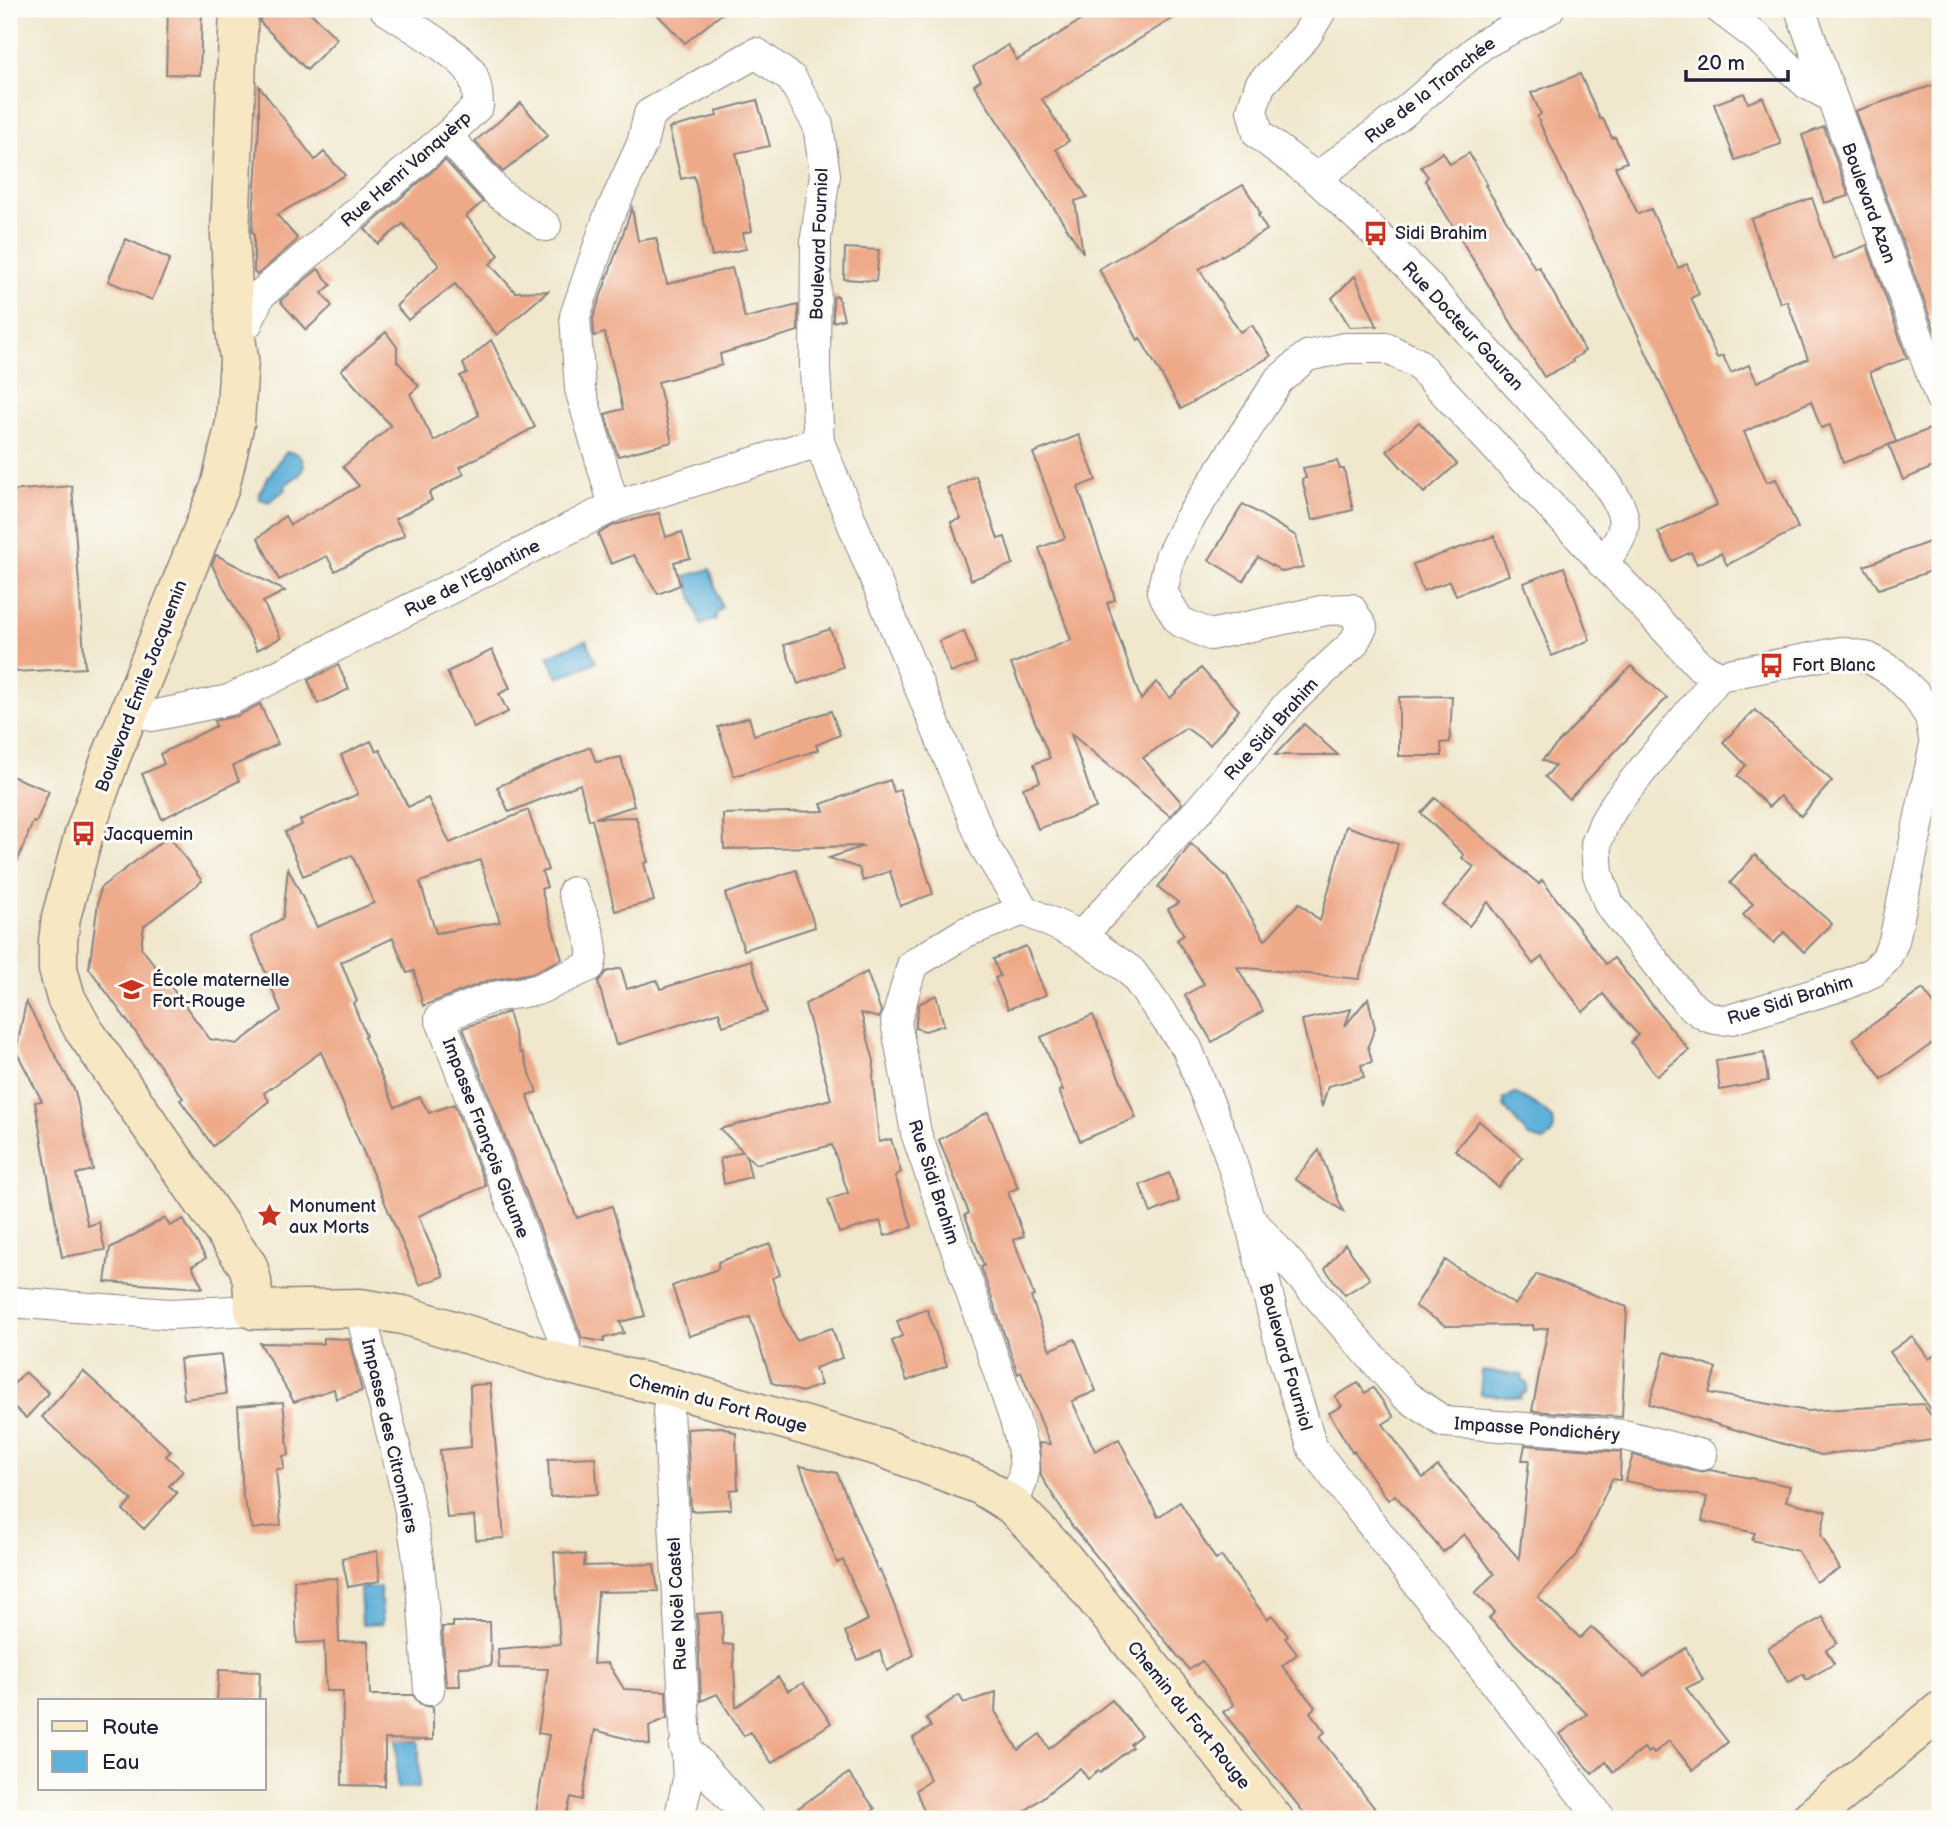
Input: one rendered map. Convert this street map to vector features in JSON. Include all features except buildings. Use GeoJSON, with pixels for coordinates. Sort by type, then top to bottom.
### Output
{"type":"FeatureCollection","features":[{"type":"Feature","properties":{"kind":"main road","name":"Boulevard Émile Jacquemin"},"geometry":{"type":"LineString","coordinates":[[239,9],[230,235],[239,359],[236,423],[220,487],[130,708],[84,834],[61,916],[58,970],[66,998],[83,1028],[248,1266],[254,1310]]}},
{"type":"Feature","properties":{"kind":"main road","name":"Chemin du Fort Rouge"},"geometry":{"type":"LineString","coordinates":[[254,1310],[360,1308],[403,1315],[561,1363],[672,1388],[880,1447],[979,1485],[1012,1505],[1059,1553],[1274,1819]]}},
{"type":"Feature","properties":{"kind":"main road"},"geometry":{"type":"LineString","coordinates":[[1810,1819],[1940,1711]]}},
{"type":"Feature","properties":{"kind":"street","name":"Rue Henri Vanquèrp"},"geometry":{"type":"LineString","coordinates":[[235,329],[247,324],[260,295],[447,136],[478,106],[478,90],[471,72],[455,56],[384,9]]}},
{"type":"Feature","properties":{"kind":"street","name":"Rue Docteur Gauran"},"geometry":{"type":"LineString","coordinates":[[1322,9],[1306,36],[1260,85],[1252,110],[1258,134],[1315,178],[1425,283],[1604,480],[1620,505],[1625,526],[1614,550],[1602,563]]}},
{"type":"Feature","properties":{"kind":"street","name":"Rue de la Tranchée"},"geometry":{"type":"LineString","coordinates":[[1315,178],[1403,113],[1483,44],[1549,9]]}},
{"type":"Feature","properties":{"kind":"street"},"geometry":{"type":"LineString","coordinates":[[1720,9],[1757,37],[1807,84],[1830,96]]}},
{"type":"Feature","properties":{"kind":"street","name":"Boulevard Azan"},"geometry":{"type":"LineString","coordinates":[[1800,9],[1940,397]]}},
{"type":"Feature","properties":{"kind":"street","name":"Boulevard Fourniol"},"geometry":{"type":"LineString","coordinates":[[614,506],[580,389],[575,316],[608,218],[642,144],[649,114],[756,53],[792,79],[818,125],[825,175],[816,237],[815,369],[819,442],[985,847],[1024,910]]}},
{"type":"Feature","properties":{"kind":"street"},"geometry":{"type":"LineString","coordinates":[[447,136],[499,194],[546,226]]}},
{"type":"Feature","properties":{"kind":"street","name":"Rue Sidi Brahim"},"geometry":{"type":"LineString","coordinates":[[1081,936],[1199,810],[1290,702],[1353,644],[1362,627],[1350,609],[1326,610],[1210,635],[1179,621],[1161,592],[1170,557],[1188,521],[1278,381],[1307,356],[1345,348],[1386,348],[1417,363],[1700,666],[1719,676],[1840,652],[1869,657],[1894,673],[1916,695],[1930,717],[1935,744],[1894,941],[1885,959],[1873,972],[1847,984],[1732,1019],[1717,1021],[1701,1014],[1687,1002],[1609,904],[1598,874],[1596,844],[1616,803],[1719,676]]}},
{"type":"Feature","properties":{"kind":"street","name":"Rue de l'Eglantine"},"geometry":{"type":"LineString","coordinates":[[130,708],[152,716],[229,701],[614,506],[819,442]]}},
{"type":"Feature","properties":{"kind":"street","name":"Impasse François Giaume"},"geometry":{"type":"LineString","coordinates":[[561,1363],[565,1343],[440,1018],[493,997],[537,990],[590,966],[593,957],[591,941],[573,892]]}},
{"type":"Feature","properties":{"kind":"street"},"geometry":{"type":"LineString","coordinates":[[1024,910],[1081,936]]}},
{"type":"Feature","properties":{"kind":"street","name":"Rue Sidi Brahim"},"geometry":{"type":"LineString","coordinates":[[1012,1505],[1023,1485],[1026,1464],[1015,1420],[916,1133],[897,1022],[912,965],[966,932],[1024,910]]}},
{"type":"Feature","properties":{"kind":"street","name":"Boulevard Fourniol"},"geometry":{"type":"LineString","coordinates":[[1081,936],[1131,971],[1187,1048],[1227,1148],[1249,1217],[1283,1356],[1312,1449],[1601,1819]]}},
{"type":"Feature","properties":{"kind":"street","name":"Impasse Pondichéry"},"geometry":{"type":"LineString","coordinates":[[1249,1217],[1405,1395],[1444,1422],[1624,1435],[1702,1455]]}},
{"type":"Feature","properties":{"kind":"street","name":"Chemin du Fort Rouge"},"geometry":{"type":"LineString","coordinates":[[9,1302],[170,1314],[254,1310]]}},
{"type":"Feature","properties":{"kind":"street","name":"Impasse des Citronniers"},"geometry":{"type":"LineString","coordinates":[[360,1308],[402,1477],[417,1553],[429,1690]]}},
{"type":"Feature","properties":{"kind":"street","name":"Rue Noël Castel"},"geometry":{"type":"LineString","coordinates":[[672,1388],[668,1410],[684,1746],[688,1780],[679,1819]]}},
{"type":"Feature","properties":{"kind":"street"},"geometry":{"type":"LineString","coordinates":[[684,1746],[749,1819]]}},
{"type":"Feature","properties":{"kind":"water"},"geometry":{"type":"Polygon","coordinates":[[[287,452],[298,455],[302,460],[304,466],[300,474],[269,502],[260,499],[259,494],[264,484],[287,452]]]}},
{"type":"Feature","properties":{"kind":"water"},"geometry":{"type":"Polygon","coordinates":[[[710,569],[722,608],[716,614],[716,619],[701,625],[686,576],[710,569]]]}},
{"type":"Feature","properties":{"kind":"water"},"geometry":{"type":"Polygon","coordinates":[[[586,640],[596,662],[558,678],[548,656],[586,640]]]}},
{"type":"Feature","properties":{"kind":"water"},"geometry":{"type":"Polygon","coordinates":[[[1515,1093],[1539,1107],[1552,1119],[1552,1133],[1544,1141],[1529,1137],[1504,1107],[1504,1099],[1515,1093]]]}},
{"type":"Feature","properties":{"kind":"water"},"geometry":{"type":"Polygon","coordinates":[[[1482,1371],[1523,1375],[1522,1380],[1528,1387],[1525,1394],[1521,1394],[1521,1398],[1480,1394],[1482,1371]]]}},
{"type":"Feature","properties":{"kind":"water"},"geometry":{"type":"Polygon","coordinates":[[[380,1587],[383,1624],[362,1625],[360,1588],[380,1587]]]}},
{"type":"Feature","properties":{"kind":"water"},"geometry":{"type":"Polygon","coordinates":[[[397,1736],[404,1736],[408,1741],[419,1741],[419,1788],[397,1788],[397,1736]]]}},
{"type":"Feature","properties":{"kind":"place","name":"Sidi Brahim"},"geometry":{"type":"Point","coordinates":[1375,233]}},
{"type":"Feature","properties":{"kind":"place","name":"Fort Blanc"},"geometry":{"type":"Point","coordinates":[1772,665]}},
{"type":"Feature","properties":{"kind":"place","name":"Jacquemin"},"geometry":{"type":"Point","coordinates":[84,834]}},
{"type":"Feature","properties":{"kind":"place","name":"École maternelle Fort-Rouge"},"geometry":{"type":"Point","coordinates":[132,990]}},
{"type":"Feature","properties":{"kind":"place","name":"Monument aux Morts"},"geometry":{"type":"Point","coordinates":[269,1216]}}]}
